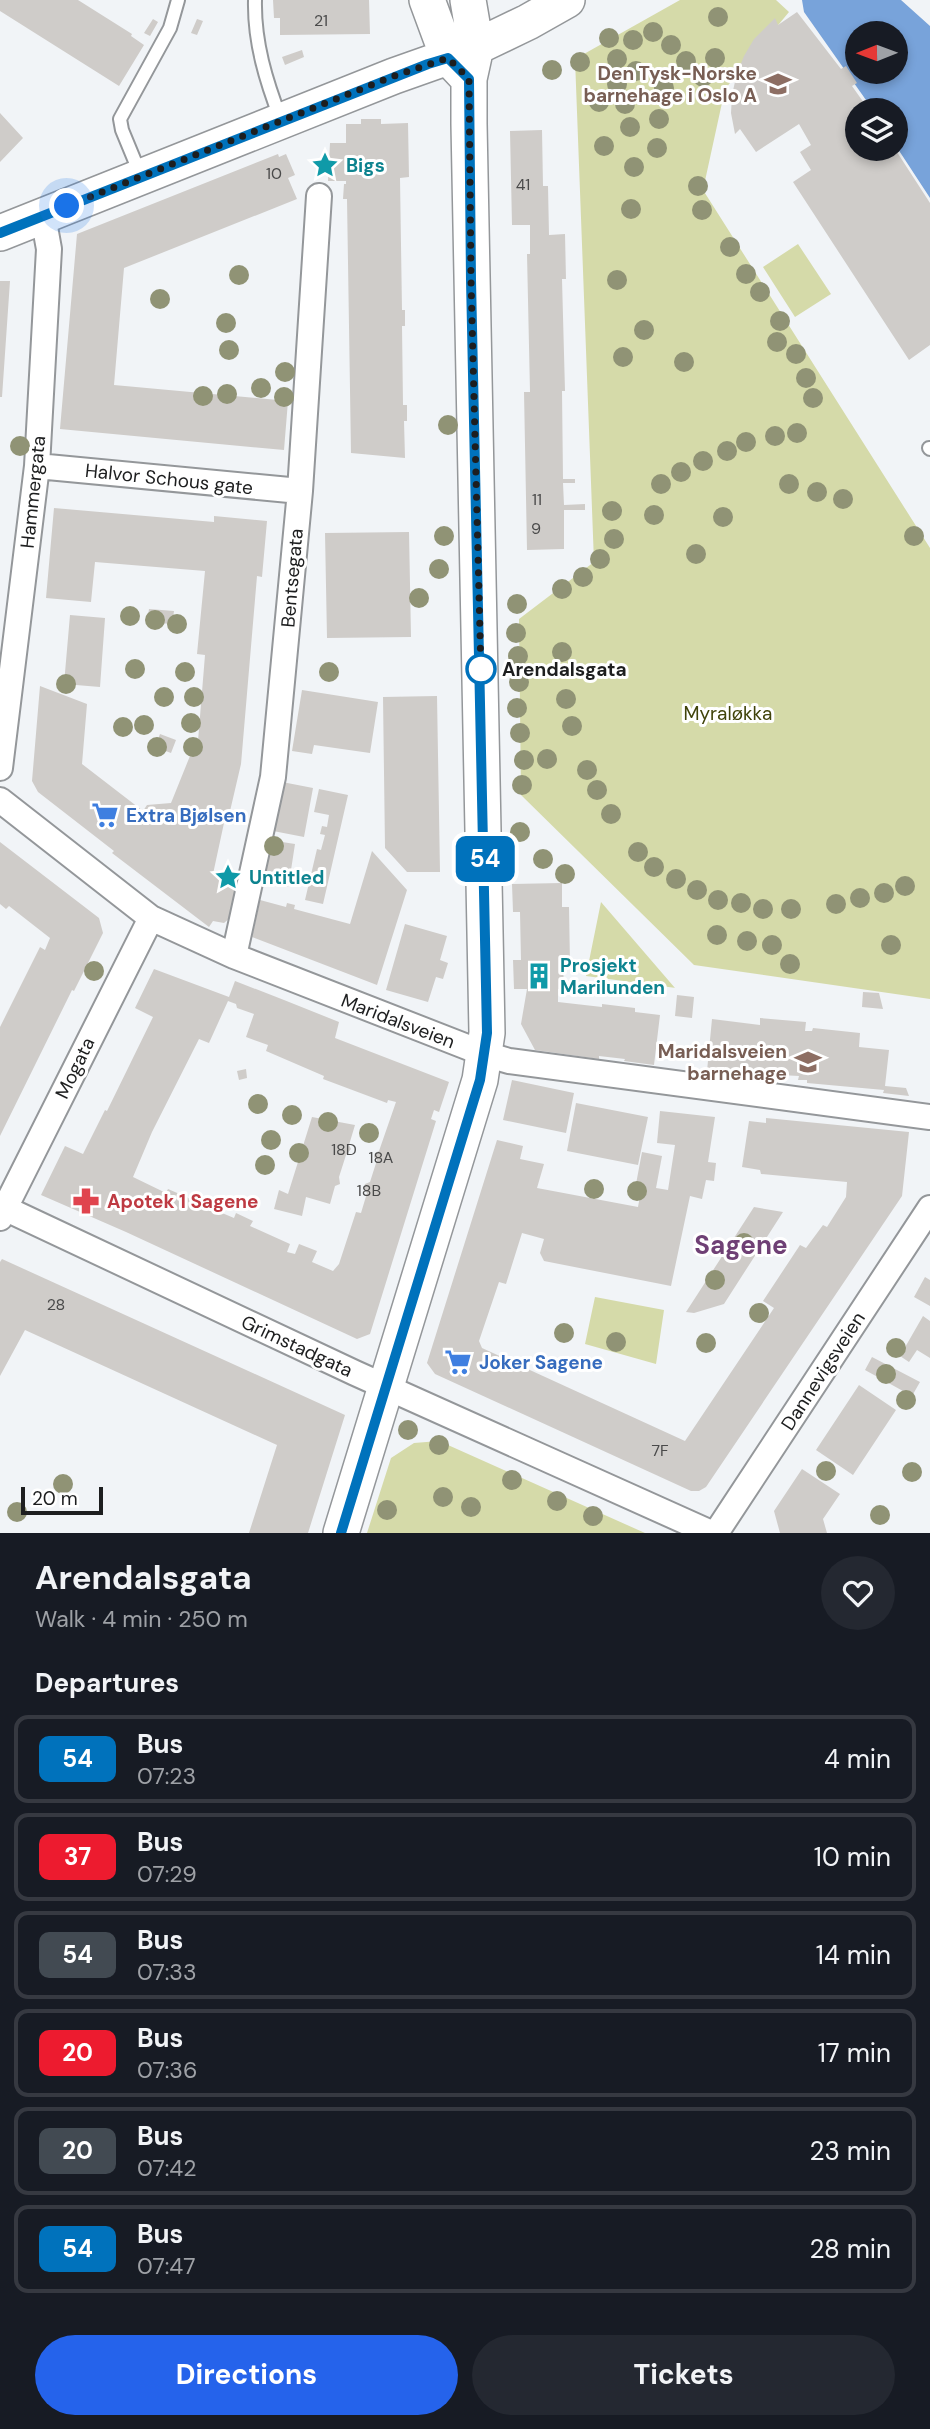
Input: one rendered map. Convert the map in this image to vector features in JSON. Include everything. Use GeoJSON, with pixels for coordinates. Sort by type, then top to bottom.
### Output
{"type":"FeatureCollection","features":[{"type":"Feature","properties":{"kind":"street"},"geometry":{"type":"LineString","coordinates":[[427,0],[465,61]]}},
{"type":"Feature","properties":{"kind":"street"},"geometry":{"type":"LineString","coordinates":[[341,1533],[480,1080],[487,1033],[465,61],[468,0]]}},
{"type":"Feature","properties":{"kind":"street"},"geometry":{"type":"LineString","coordinates":[[0,233],[394,76],[465,61],[567,0]]}},
{"type":"Feature","properties":{"kind":"street","name":"Bentsegata"},"geometry":{"type":"LineString","coordinates":[[234,956],[273,778],[300,491],[319,196]]}},
{"type":"Feature","properties":{"kind":"street","name":"Hammergata"},"geometry":{"type":"LineString","coordinates":[[0,768],[37,466],[50,249],[43,216]]}},
{"type":"Feature","properties":{"kind":"street","name":"Halvor Schous gate"},"geometry":{"type":"LineString","coordinates":[[37,466],[300,491]]}},
{"type":"Feature","properties":{"kind":"street","name":"Maridalsveien"},"geometry":{"type":"LineString","coordinates":[[0,800],[151,918],[234,956],[485,1054],[509,1061],[930,1117]]}},
{"type":"Feature","properties":{"kind":"street","name":"Mogata"},"geometry":{"type":"LineString","coordinates":[[2,1211],[151,918]]}},
{"type":"Feature","properties":{"kind":"street","name":"Dannevigsveien"},"geometry":{"type":"LineString","coordinates":[[714,1533],[930,1208]]}},
{"type":"Feature","properties":{"kind":"street","name":"Grimstadgata"},"geometry":{"type":"LineString","coordinates":[[2,1211],[714,1533]]}},
{"type":"Feature","properties":{"kind":"lane"},"geometry":{"type":"LineString","coordinates":[[141,177],[120,119],[170,28],[178,0]]}},
{"type":"Feature","properties":{"kind":"lane"},"geometry":{"type":"LineString","coordinates":[[255,0],[255,17],[264,72],[281,121]]}},
{"type":"Feature","properties":{"kind":"green space","name":"Myraløkka"},"geometry":{"type":"Polygon","coordinates":[[[680,0],[776,0],[789,12],[725,89],[703,190],[930,548],[930,999],[694,965],[521,795],[519,619],[594,562],[575,59],[680,0]]]}},
{"type":"Feature","properties":{"kind":"green space"},"geometry":{"type":"Polygon","coordinates":[[[798,244],[831,294],[795,317],[763,267],[798,244]]]}},
{"type":"Feature","properties":{"kind":"green space"},"geometry":{"type":"Polygon","coordinates":[[[601,902],[675,988],[586,976],[601,902]]]}},
{"type":"Feature","properties":{"kind":"green space"},"geometry":{"type":"Polygon","coordinates":[[[595,1297],[664,1310],[656,1364],[585,1344],[595,1297]]]}},
{"type":"Feature","properties":{"kind":"green space"},"geometry":{"type":"Polygon","coordinates":[[[439,1441],[645,1533],[367,1533],[391,1458],[414,1443],[439,1441]]]}},
{"type":"Feature","properties":{"kind":"water"},"geometry":{"type":"Polygon","coordinates":[[[802,0],[901,0],[930,26],[930,198],[906,161],[908,161],[908,98],[865,98],[855,84],[908,84],[908,21],[845,21],[845,70],[804,12],[802,0]]]}},
{"type":"Feature","properties":{"kind":"building"},"geometry":{"type":"Polygon","coordinates":[[[0,0],[78,0],[132,34],[131,36],[144,45],[119,86],[0,11],[0,0]]]}},
{"type":"Feature","properties":{"kind":"building"},"geometry":{"type":"Polygon","coordinates":[[[273,0],[369,0],[370,34],[280,35],[280,18],[274,18],[273,0]]]}},
{"type":"Feature","properties":{"kind":"building"},"geometry":{"type":"Polygon","coordinates":[[[797,12],[841,69],[845,67],[845,84],[855,84],[852,86],[860,98],[845,98],[845,161],[903,161],[930,203],[930,345],[909,360],[793,182],[811,170],[800,152],[811,145],[799,124],[756,152],[740,129],[735,134],[731,113],[737,73],[754,39],[775,18],[778,25],[797,12]]]}},
{"type":"Feature","properties":{"kind":"building"},"geometry":{"type":"Polygon","coordinates":[[[153,19],[158,22],[150,36],[144,33],[153,19]]]}},
{"type":"Feature","properties":{"kind":"building"},"geometry":{"type":"Polygon","coordinates":[[[197,19],[203,21],[197,35],[191,33],[197,19]]]}},
{"type":"Feature","properties":{"kind":"building"},"geometry":{"type":"Polygon","coordinates":[[[302,50],[304,57],[285,65],[282,57],[302,50]]]}},
{"type":"Feature","properties":{"kind":"building"},"geometry":{"type":"Polygon","coordinates":[[[0,113],[23,138],[0,162],[0,113]]]}},
{"type":"Feature","properties":{"kind":"building"},"geometry":{"type":"Polygon","coordinates":[[[361,119],[381,119],[381,124],[408,123],[409,177],[400,178],[402,310],[405,310],[405,326],[402,326],[403,405],[407,405],[407,421],[404,421],[405,458],[351,453],[347,199],[343,199],[346,181],[328,181],[330,143],[346,143],[346,124],[361,124],[361,119]]]}},
{"type":"Feature","properties":{"kind":"building"},"geometry":{"type":"Polygon","coordinates":[[[542,130],[543,186],[548,186],[549,235],[565,234],[566,279],[562,279],[565,391],[562,391],[563,479],[575,479],[575,483],[563,483],[564,505],[585,504],[585,510],[564,510],[564,549],[527,550],[524,392],[530,392],[527,254],[530,254],[530,225],[512,225],[510,131],[542,130]]]}},
{"type":"Feature","properties":{"kind":"building"},"geometry":{"type":"Polygon","coordinates":[[[278,154],[279,157],[286,154],[295,175],[288,178],[297,199],[124,268],[114,385],[288,401],[284,450],[60,429],[77,234],[278,154]]]}},
{"type":"Feature","properties":{"kind":"building"},"geometry":{"type":"Polygon","coordinates":[[[0,281],[10,281],[2,397],[0,397],[0,281]]]}},
{"type":"Feature","properties":{"kind":"building"},"geometry":{"type":"Polygon","coordinates":[[[54,508],[214,522],[214,516],[267,521],[262,577],[257,576],[241,764],[213,874],[239,879],[231,917],[224,923],[213,921],[209,927],[38,792],[32,781],[40,686],[87,704],[82,764],[143,811],[147,805],[171,803],[198,741],[205,655],[197,654],[205,571],[95,562],[91,602],[46,598],[54,508]]]}},
{"type":"Feature","properties":{"kind":"building"},"geometry":{"type":"Polygon","coordinates":[[[409,532],[411,637],[327,638],[325,533],[409,532]]]}},
{"type":"Feature","properties":{"kind":"building"},"geometry":{"type":"Polygon","coordinates":[[[149,609],[174,611],[172,624],[147,622],[149,609]]]}},
{"type":"Feature","properties":{"kind":"building"},"geometry":{"type":"Polygon","coordinates":[[[70,615],[105,618],[100,687],[64,684],[70,615]]]}},
{"type":"Feature","properties":{"kind":"building"},"geometry":{"type":"Polygon","coordinates":[[[302,690],[378,702],[370,753],[314,745],[312,754],[292,751],[302,690]]]}},
{"type":"Feature","properties":{"kind":"building"},"geometry":{"type":"Polygon","coordinates":[[[437,696],[440,872],[407,872],[385,848],[383,697],[437,696]]]}},
{"type":"Feature","properties":{"kind":"building"},"geometry":{"type":"Polygon","coordinates":[[[160,734],[176,740],[171,753],[155,747],[160,734]]]}},
{"type":"Feature","properties":{"kind":"building"},"geometry":{"type":"Polygon","coordinates":[[[277,781],[313,788],[304,837],[268,830],[277,781]]]}},
{"type":"Feature","properties":{"kind":"building"},"geometry":{"type":"Polygon","coordinates":[[[319,789],[348,795],[323,904],[305,900],[317,849],[321,850],[325,835],[320,834],[322,826],[327,827],[329,815],[314,812],[319,789]]]}},
{"type":"Feature","properties":{"kind":"building"},"geometry":{"type":"Polygon","coordinates":[[[269,840],[295,844],[293,870],[288,887],[262,883],[269,840]]]}},
{"type":"Feature","properties":{"kind":"building"},"geometry":{"type":"Polygon","coordinates":[[[0,842],[99,918],[103,933],[0,1136],[0,1027],[40,947],[45,950],[50,938],[9,906],[6,909],[0,904],[0,842]]]}},
{"type":"Feature","properties":{"kind":"building"},"geometry":{"type":"Polygon","coordinates":[[[372,851],[407,890],[377,985],[252,937],[260,900],[286,907],[287,903],[295,905],[294,909],[350,924],[372,851]]]}},
{"type":"Feature","properties":{"kind":"building","name":"Prosjekt Marilunden"},"geometry":{"type":"Polygon","coordinates":[[[562,883],[562,907],[569,907],[570,964],[563,964],[564,989],[558,989],[558,1002],[635,1008],[635,1012],[660,1015],[654,1065],[624,1061],[625,1059],[599,1056],[599,1059],[535,1050],[521,1024],[527,989],[514,989],[513,960],[521,960],[520,912],[513,912],[512,884],[562,883]]]}},
{"type":"Feature","properties":{"kind":"building"},"geometry":{"type":"Polygon","coordinates":[[[405,924],[447,936],[440,960],[448,963],[443,979],[436,977],[428,1002],[386,990],[405,924]]]}},
{"type":"Feature","properties":{"kind":"building"},"geometry":{"type":"Polygon","coordinates":[[[154,969],[229,997],[235,981],[339,1022],[335,1038],[449,1082],[439,1112],[434,1110],[431,1119],[436,1121],[370,1334],[357,1339],[41,1195],[65,1146],[83,1154],[105,1110],[107,1111],[153,1017],[135,1008],[154,969]],[[228,1001],[209,1043],[199,1039],[152,1132],[133,1177],[166,1193],[168,1189],[198,1202],[196,1207],[202,1209],[203,1205],[234,1218],[236,1213],[253,1221],[250,1226],[290,1244],[287,1252],[295,1254],[299,1244],[317,1251],[312,1262],[333,1271],[339,1264],[356,1212],[361,1213],[367,1193],[365,1184],[370,1182],[377,1160],[375,1153],[379,1151],[396,1102],[388,1100],[387,1103],[323,1079],[324,1076],[266,1051],[268,1045],[246,1037],[254,1014],[237,1008],[236,1004],[228,1001]]]}},
{"type":"Feature","properties":{"kind":"building"},"geometry":{"type":"Polygon","coordinates":[[[863,992],[879,993],[883,1009],[862,1007],[863,992]]]}},
{"type":"Feature","properties":{"kind":"building"},"geometry":{"type":"Polygon","coordinates":[[[677,995],[694,997],[692,1018],[675,1016],[677,995]]]}},
{"type":"Feature","properties":{"kind":"building"},"geometry":{"type":"Polygon","coordinates":[[[760,1018],[806,1022],[805,1031],[812,1031],[813,1028],[860,1033],[859,1047],[889,1050],[885,1086],[906,1088],[909,1096],[883,1093],[884,1090],[807,1083],[807,1080],[798,1080],[799,1076],[707,1071],[712,1019],[760,1025],[760,1018]]]}},
{"type":"Feature","properties":{"kind":"building"},"geometry":{"type":"Polygon","coordinates":[[[246,1069],[247,1078],[239,1080],[237,1071],[246,1069]]]}},
{"type":"Feature","properties":{"kind":"building"},"geometry":{"type":"Polygon","coordinates":[[[512,1080],[574,1093],[566,1133],[503,1120],[512,1080]]]}},
{"type":"Feature","properties":{"kind":"building"},"geometry":{"type":"Polygon","coordinates":[[[576,1103],[648,1117],[638,1165],[567,1151],[576,1103]]]}},
{"type":"Feature","properties":{"kind":"building"},"geometry":{"type":"Polygon","coordinates":[[[660,1111],[715,1117],[708,1162],[716,1163],[714,1181],[706,1180],[702,1199],[690,1196],[671,1286],[544,1261],[540,1253],[544,1239],[522,1233],[506,1284],[499,1282],[479,1341],[482,1348],[685,1441],[774,1308],[763,1301],[800,1245],[806,1248],[823,1225],[827,1227],[846,1197],[847,1182],[761,1174],[760,1170],[742,1167],[749,1121],[766,1123],[766,1118],[909,1132],[902,1196],[706,1487],[699,1491],[691,1491],[435,1374],[427,1363],[497,1140],[523,1146],[520,1159],[544,1164],[537,1188],[638,1207],[642,1185],[636,1184],[642,1152],[662,1156],[656,1188],[668,1190],[675,1145],[657,1143],[660,1111]]]}},
{"type":"Feature","properties":{"kind":"building"},"geometry":{"type":"Polygon","coordinates":[[[312,1117],[355,1125],[349,1145],[351,1149],[346,1155],[339,1177],[340,1184],[335,1186],[330,1204],[306,1197],[302,1216],[274,1209],[279,1190],[288,1194],[312,1117]]]}},
{"type":"Feature","properties":{"kind":"building"},"geometry":{"type":"Polygon","coordinates":[[[754,1207],[783,1212],[724,1304],[694,1313],[686,1312],[754,1207]]]}},
{"type":"Feature","properties":{"kind":"building"},"geometry":{"type":"Polygon","coordinates":[[[2,1259],[345,1415],[308,1533],[249,1533],[277,1445],[25,1330],[0,1376],[2,1259]]]}},
{"type":"Feature","properties":{"kind":"building"},"geometry":{"type":"Polygon","coordinates":[[[925,1277],[930,1280],[930,1306],[914,1297],[925,1277]]]}},
{"type":"Feature","properties":{"kind":"building"},"geometry":{"type":"Polygon","coordinates":[[[923,1316],[930,1321],[930,1358],[917,1350],[909,1362],[900,1356],[923,1316]]]}},
{"type":"Feature","properties":{"kind":"building"},"geometry":{"type":"Polygon","coordinates":[[[872,1357],[920,1382],[912,1396],[865,1370],[872,1357]]]}},
{"type":"Feature","properties":{"kind":"building"},"geometry":{"type":"Polygon","coordinates":[[[859,1385],[896,1410],[853,1475],[816,1450],[859,1385]]]}},
{"type":"Feature","properties":{"kind":"building"},"geometry":{"type":"Polygon","coordinates":[[[802,1469],[840,1494],[823,1519],[827,1533],[780,1533],[774,1511],[802,1469]]]}},
{"type":"Feature","properties":{"kind":"bus line","name":"54"},"geometry":{"type":"LineString","coordinates":[[0,233],[428,64],[448,58],[469,79],[487,1033],[480,1080],[341,1533]]}},
{"type":"Feature","properties":{"kind":"place","name":"Den Tysk-Norske barnehage i Oslo A"},"geometry":{"type":"Point","coordinates":[778,84]}},
{"type":"Feature","properties":{"kind":"place","name":"Bigs"},"geometry":{"type":"Point","coordinates":[325,165]}},
{"type":"Feature","properties":{"kind":"place","name":"Arendalsgata"},"geometry":{"type":"Point","coordinates":[481,669]}},
{"type":"Feature","properties":{"kind":"place","name":"Extra Bjølsen"},"geometry":{"type":"Point","coordinates":[105,815]}},
{"type":"Feature","properties":{"kind":"place","name":"Untitled"},"geometry":{"type":"Point","coordinates":[228,877]}},
{"type":"Feature","properties":{"kind":"place","name":"Prosjekt Marilunden"},"geometry":{"type":"Point","coordinates":[539,976]}},
{"type":"Feature","properties":{"kind":"place","name":"Maridalsveien barnehage"},"geometry":{"type":"Point","coordinates":[808,1062]}},
{"type":"Feature","properties":{"kind":"place","name":"Apotek 1 Sagene"},"geometry":{"type":"Point","coordinates":[86,1201]}},
{"type":"Feature","properties":{"kind":"place","name":"Joker Sagene"},"geometry":{"type":"Point","coordinates":[458,1362]}},
{"type":"Feature","properties":{"kind":"district","name":"Sagene"},"geometry":{"type":"Point","coordinates":[741,1245]}},
{"type":"Feature","properties":{"kind":"route"},"geometry":{"type":"LineString","coordinates":[[67,206],[394,76],[448,58],[469,79],[481,673],[481,669]]}}]}
